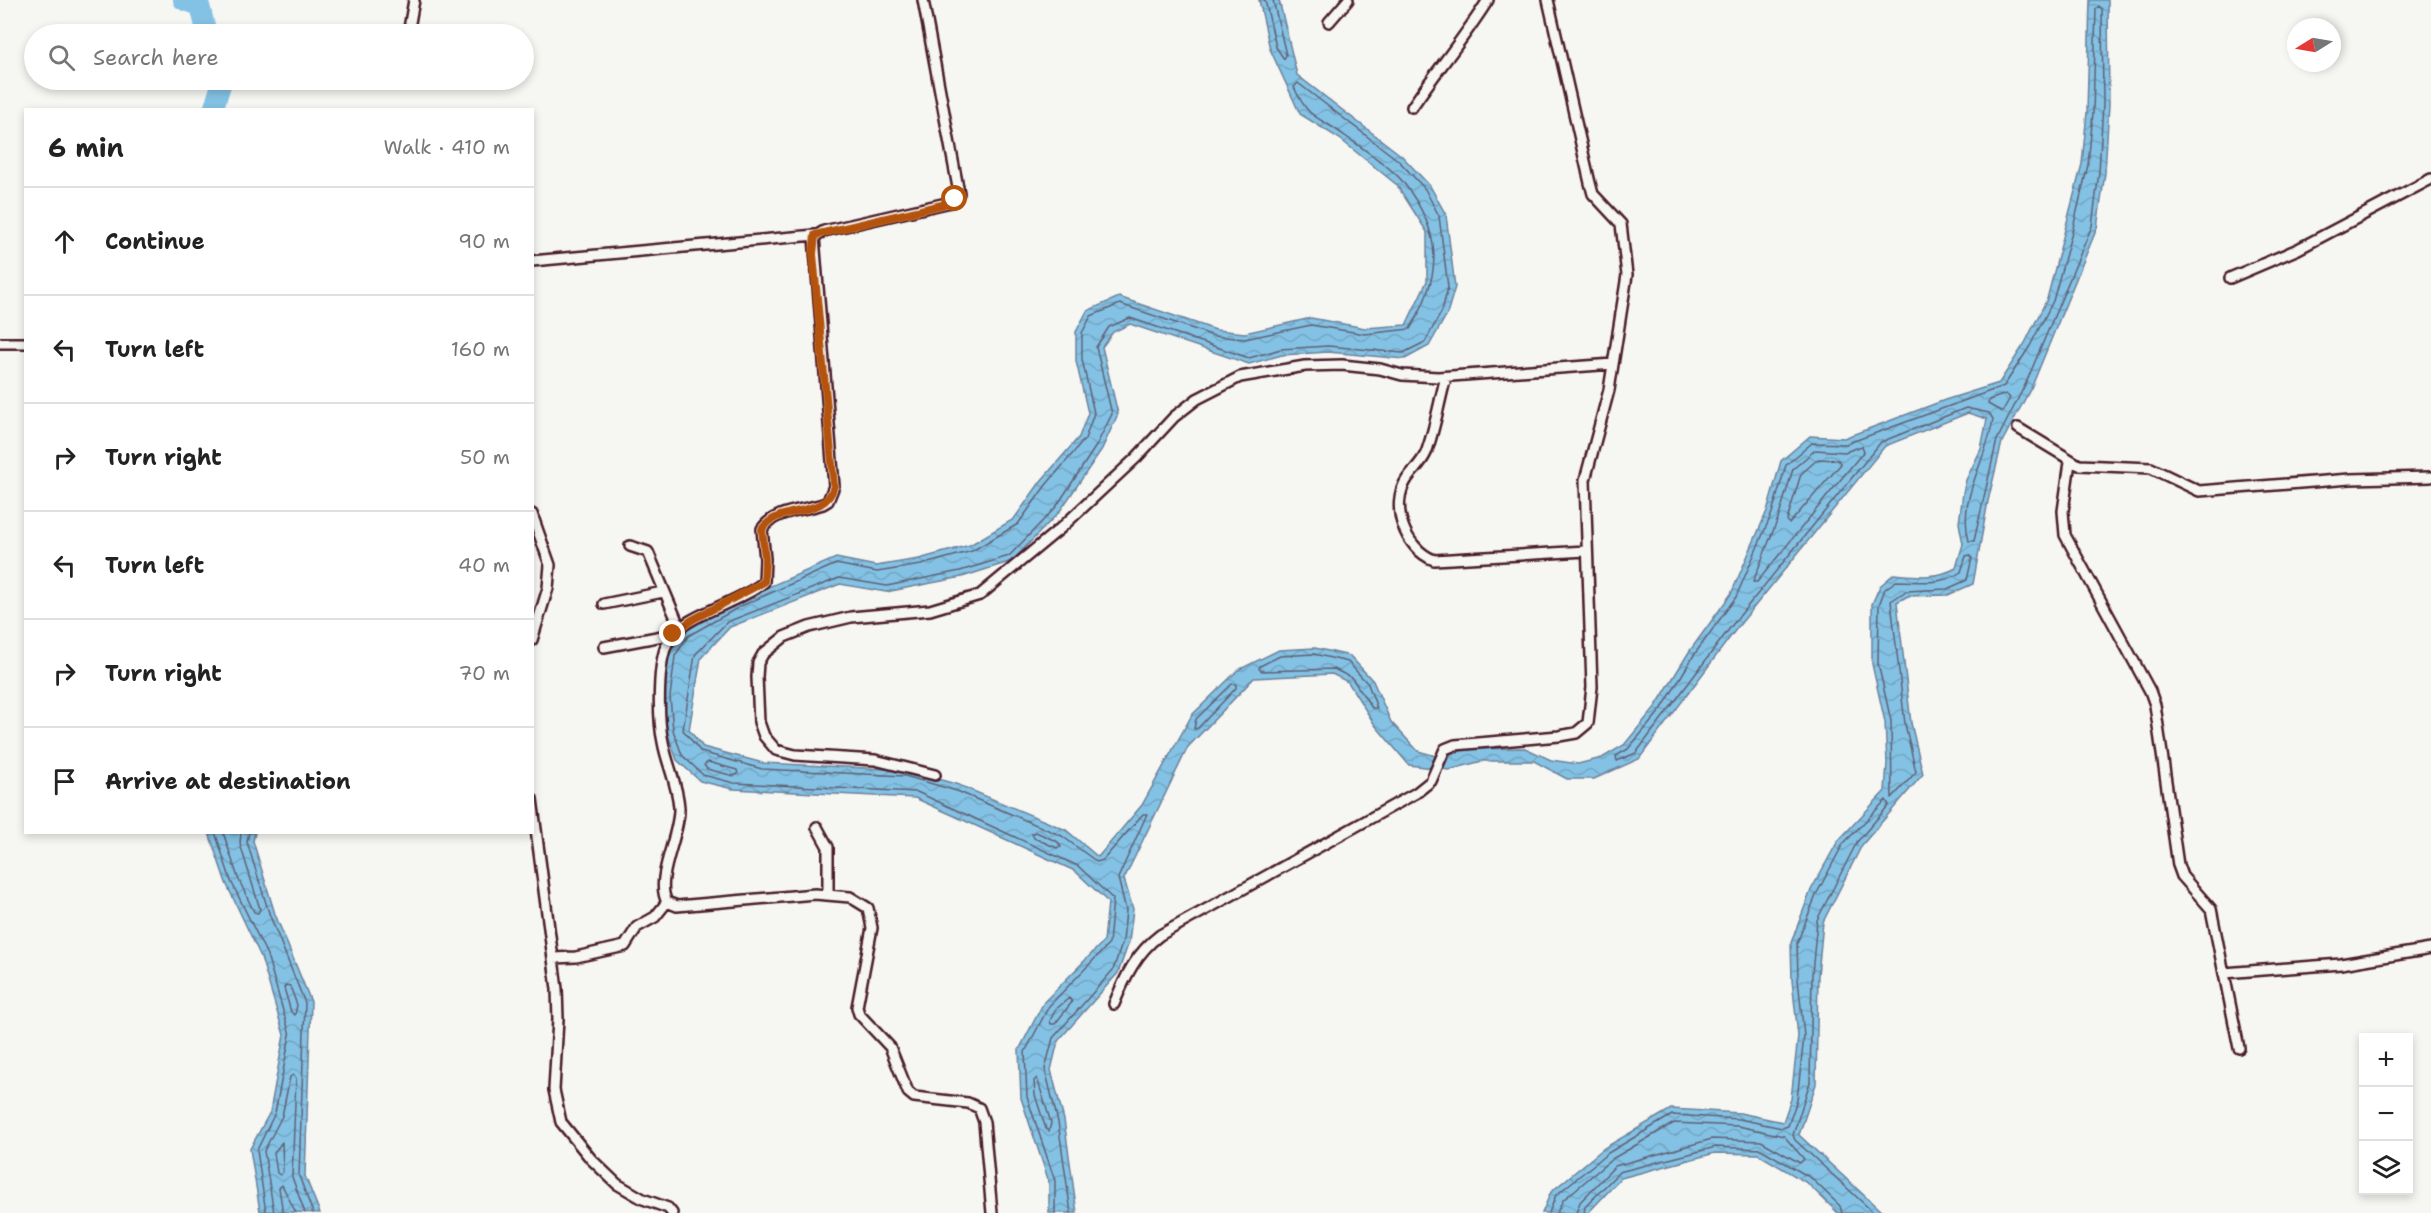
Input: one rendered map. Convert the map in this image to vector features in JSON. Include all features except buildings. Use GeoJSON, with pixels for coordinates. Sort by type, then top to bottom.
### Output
{"type":"FeatureCollection","features":[{"type":"Feature","properties":{"kind":"street"},"geometry":{"type":"LineString","coordinates":[[412,24],[414,0]]}},
{"type":"Feature","properties":{"kind":"street"},"geometry":{"type":"LineString","coordinates":[[534,261],[815,235],[951,202],[959,193],[923,0]]}},
{"type":"Feature","properties":{"kind":"street"},"geometry":{"type":"LineString","coordinates":[[1329,22],[1348,0]]}},
{"type":"Feature","properties":{"kind":"street"},"geometry":{"type":"LineString","coordinates":[[1412,107],[1450,52],[1476,21],[1488,0]]}},
{"type":"Feature","properties":{"kind":"street"},"geometry":{"type":"LineString","coordinates":[[1114,1004],[1133,963],[1148,944],[1160,935],[1416,793],[1426,786],[1435,774],[1445,749],[1455,745],[1576,733],[1588,723],[1592,687],[1585,480],[1599,433],[1614,364],[1627,275],[1624,239],[1616,215],[1593,194],[1548,0]]}},
{"type":"Feature","properties":{"kind":"street"},"geometry":{"type":"LineString","coordinates":[[2230,278],[2298,249],[2431,179]]}},
{"type":"Feature","properties":{"kind":"street"},"geometry":{"type":"LineString","coordinates":[[604,647],[677,631],[764,582],[765,559],[762,529],[767,522],[775,517],[823,504],[831,495],[834,486],[828,396],[813,254],[815,235]]}},
{"type":"Feature","properties":{"kind":"street"},"geometry":{"type":"LineString","coordinates":[[0,343],[24,343]]}},
{"type":"Feature","properties":{"kind":"street"},"geometry":{"type":"LineString","coordinates":[[935,775],[875,760],[795,755],[776,750],[764,736],[759,722],[757,677],[758,663],[763,654],[784,637],[809,627],[851,617],[930,610],[980,595],[1062,527],[1136,458],[1174,417],[1197,399],[1240,377],[1280,369],[1342,365],[1380,369],[1402,375],[1446,377],[1614,364]]}},
{"type":"Feature","properties":{"kind":"street"},"geometry":{"type":"LineString","coordinates":[[1446,377],[1426,451],[1419,467],[1406,480],[1402,491],[1401,522],[1413,543],[1426,558],[1434,560],[1586,551]]}},
{"type":"Feature","properties":{"kind":"street"},"geometry":{"type":"LineString","coordinates":[[2018,428],[2054,448],[2070,462],[2089,466],[2159,470],[2182,484],[2207,491],[2293,483],[2431,477]]}},
{"type":"Feature","properties":{"kind":"street"},"geometry":{"type":"LineString","coordinates":[[2070,462],[2063,511],[2065,535],[2150,690],[2155,705],[2178,865],[2182,876],[2211,909],[2239,1048]]}},
{"type":"Feature","properties":{"kind":"street"},"geometry":{"type":"LineString","coordinates":[[534,520],[550,565],[548,588],[534,634]]}},
{"type":"Feature","properties":{"kind":"street"},"geometry":{"type":"LineString","coordinates":[[630,546],[648,552],[677,631],[663,656],[660,706],[663,743],[678,791],[679,810],[679,828],[664,878],[667,902]]}},
{"type":"Feature","properties":{"kind":"street"},"geometry":{"type":"LineString","coordinates":[[604,603],[663,592]]}},
{"type":"Feature","properties":{"kind":"street"},"geometry":{"type":"LineString","coordinates":[[534,813],[554,958],[558,1019],[554,1090],[556,1108],[561,1122],[584,1151],[617,1184],[631,1193],[668,1208],[672,1213]]}},
{"type":"Feature","properties":{"kind":"street"},"geometry":{"type":"LineString","coordinates":[[817,827],[828,847],[828,894]]}},
{"type":"Feature","properties":{"kind":"street"},"geometry":{"type":"LineString","coordinates":[[667,902],[677,906],[698,905],[756,901],[782,895],[828,894],[863,902],[871,915],[871,939],[857,1007],[859,1014],[890,1047],[909,1092],[922,1098],[968,1103],[979,1108],[982,1113],[992,1213]]}},
{"type":"Feature","properties":{"kind":"street"},"geometry":{"type":"LineString","coordinates":[[554,958],[576,957],[625,946],[637,927],[655,917],[667,902]]}},
{"type":"Feature","properties":{"kind":"street"},"geometry":{"type":"LineString","coordinates":[[2224,973],[2341,964],[2431,949]]}},
{"type":"Feature","properties":{"kind":"water"},"geometry":{"type":"Polygon","coordinates":[[[1259,0],[1279,0],[1297,75],[1402,156],[1430,186],[1446,215],[1455,287],[1447,314],[1429,346],[1405,359],[1328,352],[1282,355],[1249,364],[1130,324],[1113,332],[1102,347],[1118,414],[1102,449],[1060,511],[1012,561],[962,577],[886,592],[840,584],[730,627],[701,658],[689,730],[703,747],[763,763],[906,770],[959,785],[1066,830],[1098,857],[1142,805],[1192,715],[1238,670],[1279,650],[1315,648],[1350,656],[1373,681],[1391,722],[1418,751],[1443,758],[1465,749],[1525,748],[1551,760],[1578,764],[1602,758],[1624,745],[1656,706],[1689,652],[1731,594],[1767,511],[1781,461],[1810,436],[1844,438],[1945,400],[1999,383],[2025,343],[2047,299],[2082,164],[2087,112],[2090,0],[2108,0],[2109,104],[2105,173],[2097,228],[2032,386],[2002,442],[1988,501],[1973,584],[1948,595],[1908,596],[1897,602],[1911,723],[1923,774],[1862,845],[1823,922],[1818,975],[1816,1084],[1799,1135],[1883,1213],[1838,1213],[1807,1183],[1758,1154],[1715,1153],[1621,1178],[1588,1213],[1542,1213],[1551,1192],[1604,1148],[1671,1109],[1740,1113],[1783,1122],[1791,1099],[1798,1036],[1791,943],[1811,890],[1838,841],[1885,791],[1887,763],[1885,722],[1872,664],[1872,604],[1880,586],[1894,574],[1934,575],[1956,568],[1963,544],[1959,523],[1963,493],[1966,480],[1981,449],[1987,419],[1968,413],[1885,446],[1737,628],[1639,759],[1594,779],[1567,779],[1534,761],[1482,761],[1449,770],[1409,765],[1375,725],[1348,682],[1332,674],[1254,678],[1188,747],[1124,879],[1133,909],[1129,942],[1118,973],[1058,1041],[1051,1070],[1064,1120],[1077,1213],[1049,1213],[1049,1182],[1021,1098],[1019,1050],[1044,1002],[1104,941],[1108,902],[1075,871],[915,798],[733,789],[700,781],[677,760],[667,732],[664,697],[669,654],[684,632],[738,600],[836,558],[876,566],[919,559],[970,545],[1014,519],[1041,481],[1079,437],[1088,413],[1076,361],[1076,332],[1087,311],[1119,297],[1216,330],[1245,333],[1311,318],[1365,328],[1406,325],[1427,281],[1427,232],[1397,185],[1340,139],[1300,114],[1270,49],[1259,0]]]}},
{"type":"Feature","properties":{"kind":"water"},"geometry":{"type":"Polygon","coordinates":[[[209,834],[255,834],[253,841],[275,914],[311,1002],[305,1176],[320,1213],[260,1211],[250,1149],[270,1112],[284,1035],[261,957],[226,883],[209,834]]]}},
{"type":"Feature","properties":{"kind":"waterway"},"geometry":{"type":"LineString","coordinates":[[183,0],[200,6],[204,24]]}},
{"type":"Feature","properties":{"kind":"waterway"},"geometry":{"type":"LineString","coordinates":[[214,108],[219,90]]}},
{"type":"Feature","properties":{"kind":"route"},"geometry":{"type":"LineString","coordinates":[[673,634],[692,620],[725,605],[764,582],[766,574],[762,529],[767,522],[788,513],[816,507],[828,501],[831,495],[834,486],[824,351],[813,254],[815,235],[942,205],[955,199]]}}]}
